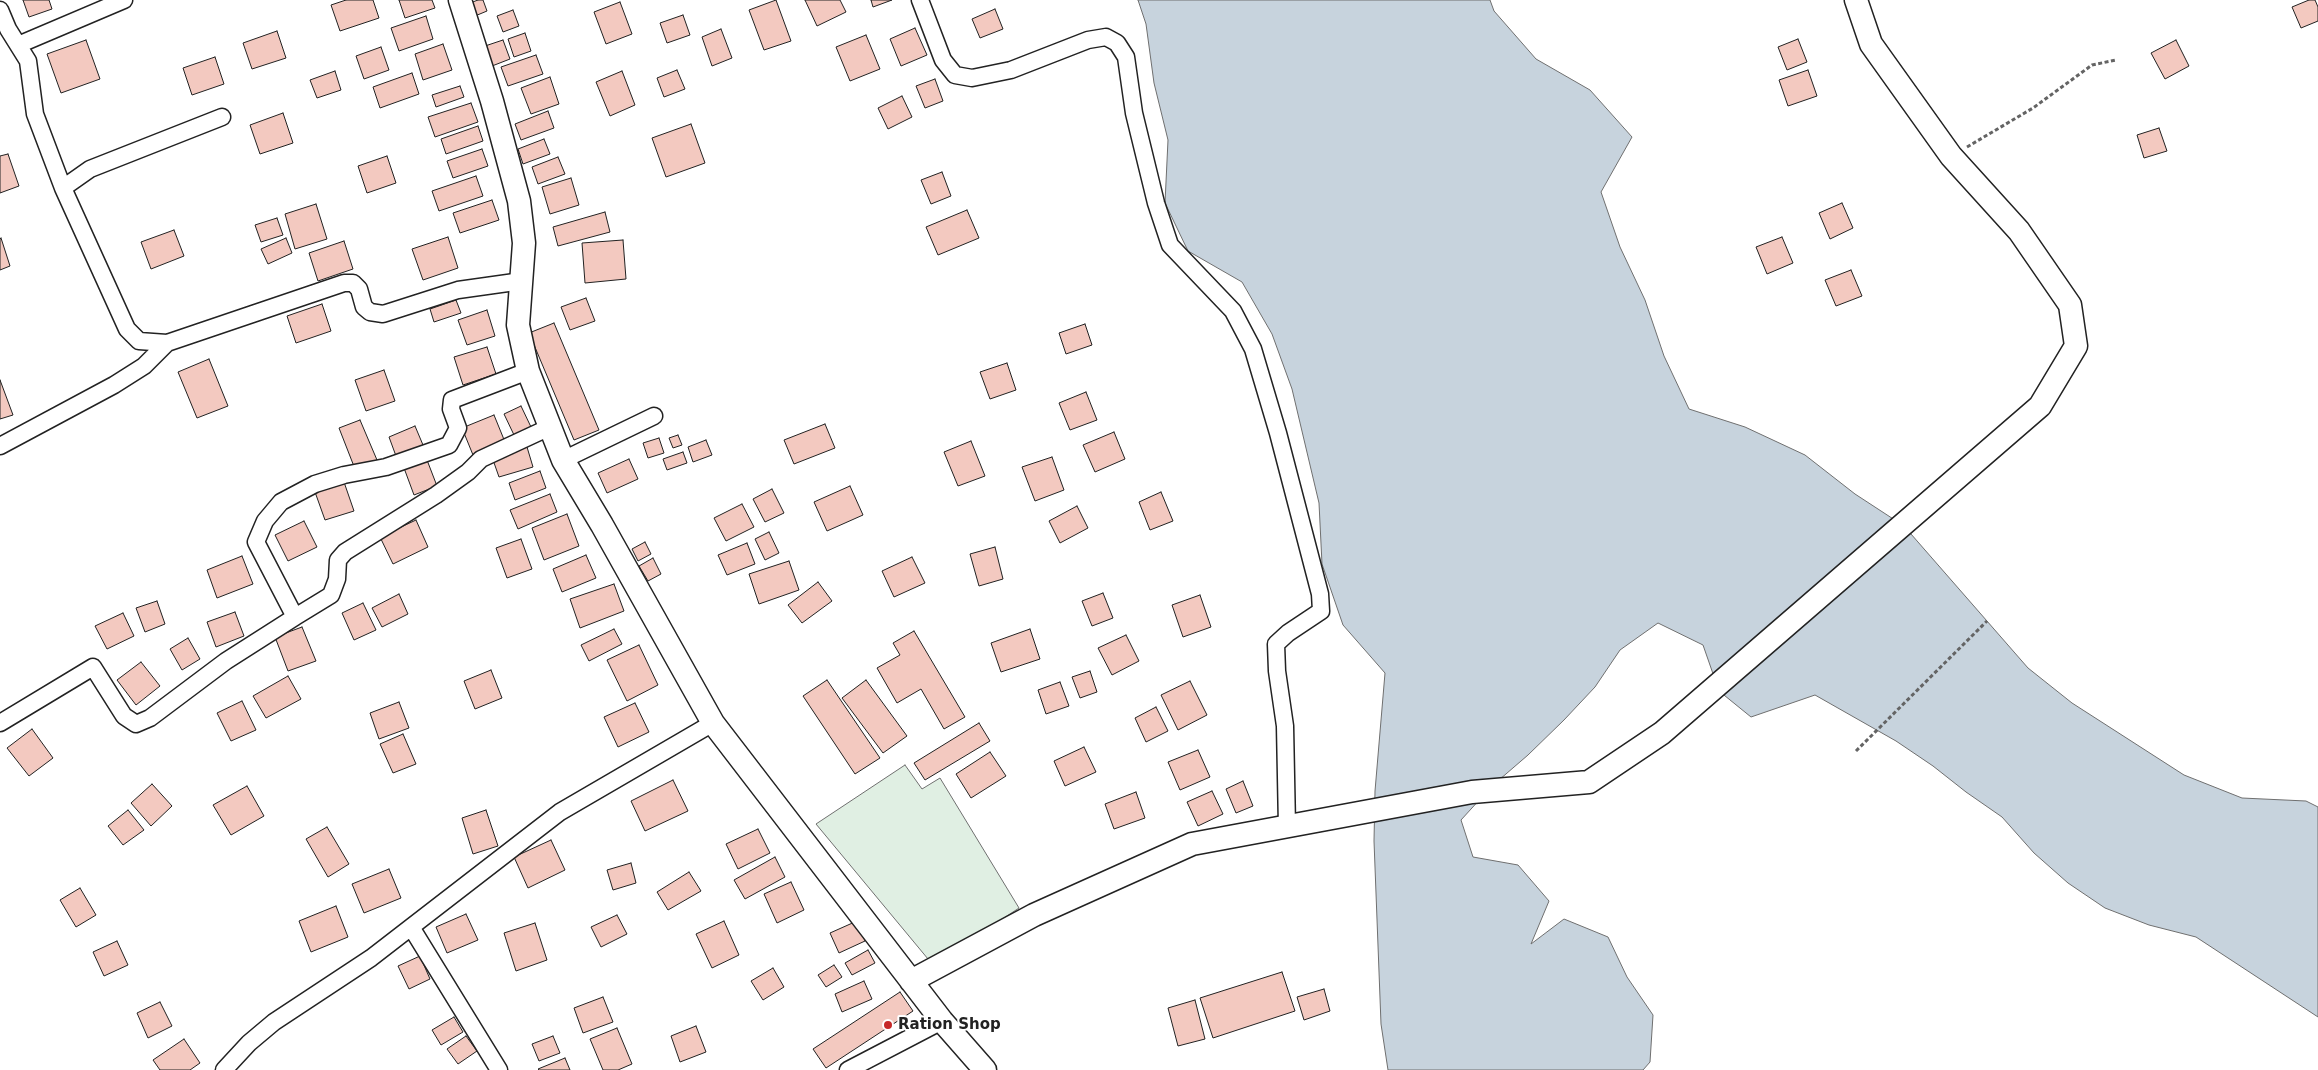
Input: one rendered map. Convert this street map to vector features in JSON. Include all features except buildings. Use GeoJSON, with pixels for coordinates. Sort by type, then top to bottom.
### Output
{"type":"FeatureCollection","features":[{"type":"Feature","properties":{"kind":"main road"},"geometry":{"type":"LineString","coordinates":[[460,0],[492,101],[520,201],[524,244],[522,281],[517,316],[528,371],[563,460],[713,722],[942,1021],[985,1070]]}},
{"type":"Feature","properties":{"kind":"main road"},"geometry":{"type":"LineString","coordinates":[[911,980],[1034,915],[1192,844],[1472,792],[1590,782],[1662,733],[2040,406],[2076,346],[2070,305],[2019,231],[1951,156],[1871,44],[1856,0]]}},
{"type":"Feature","properties":{"kind":"street"},"geometry":{"type":"LineString","coordinates":[[18,45],[124,0]]}},
{"type":"Feature","properties":{"kind":"street"},"geometry":{"type":"LineString","coordinates":[[920,0],[943,60],[956,75],[972,78],[1011,70],[1078,44],[1106,37],[1117,43],[1126,57],[1134,113],[1156,202],[1170,245],[1233,311],[1253,348],[1278,432],[1320,594],[1321,611],[1288,633],[1276,644],[1277,670],[1285,726],[1287,827]]}},
{"type":"Feature","properties":{"kind":"street"},"geometry":{"type":"LineString","coordinates":[[0,10],[28,61],[36,114],[64,188],[127,329],[140,341],[167,342],[344,283],[353,283],[358,289],[364,307],[370,312],[383,314],[458,290],[522,281]]}},
{"type":"Feature","properties":{"kind":"street"},"geometry":{"type":"LineString","coordinates":[[64,188],[90,169],[222,117]]}},
{"type":"Feature","properties":{"kind":"street"},"geometry":{"type":"LineString","coordinates":[[0,446],[114,385],[144,366],[167,342]]}},
{"type":"Feature","properties":{"kind":"street"},"geometry":{"type":"LineString","coordinates":[[294,616],[256,542],[265,521],[281,502],[315,484],[344,475],[386,467],[449,445],[458,428],[451,409],[452,400],[528,371]]}},
{"type":"Feature","properties":{"kind":"street"},"geometry":{"type":"LineString","coordinates":[[563,460],[654,416]]}},
{"type":"Feature","properties":{"kind":"street"},"geometry":{"type":"LineString","coordinates":[[0,723],[94,666],[124,716],[136,724],[150,718],[226,661],[294,616],[331,595],[336,579],[338,560],[345,552],[436,494],[468,472],[481,460],[550,427]]}},
{"type":"Feature","properties":{"kind":"street"},"geometry":{"type":"LineString","coordinates":[[224,1070],[249,1043],[274,1022],[371,958],[560,812],[713,722]]}},
{"type":"Feature","properties":{"kind":"street"},"geometry":{"type":"LineString","coordinates":[[411,928],[499,1070]]}},
{"type":"Feature","properties":{"kind":"street"},"geometry":{"type":"LineString","coordinates":[[848,1070],[942,1021]]}},
{"type":"Feature","properties":{"kind":"path"},"geometry":{"type":"LineString","coordinates":[[1951,156],[2033,108],[2092,65],[2116,60]]}},
{"type":"Feature","properties":{"kind":"path"},"geometry":{"type":"LineString","coordinates":[[1856,751],[1987,621]]}},
{"type":"Feature","properties":{"kind":"green space"},"geometry":{"type":"Polygon","coordinates":[[[905,765],[922,789],[940,778],[1019,908],[933,965],[816,824],[905,765]]]}},
{"type":"Feature","properties":{"kind":"shaded area"},"geometry":{"type":"Polygon","coordinates":[[[1138,0],[1490,0],[1494,11],[1536,59],[1590,90],[1632,137],[1601,192],[1620,247],[1645,300],[1664,356],[1689,409],[1745,427],[1805,455],[1855,494],[1904,526],[2028,668],[2072,703],[2184,775],[2242,798],[2306,801],[2318,807],[2318,1017],[2196,937],[2149,925],[2105,908],[2068,883],[2034,853],[2002,817],[1933,766],[1896,741],[1815,695],[1751,717],[1719,691],[1703,645],[1658,623],[1620,650],[1595,687],[1528,755],[1492,786],[1461,820],[1473,857],[1518,865],[1549,901],[1531,944],[1564,919],[1608,937],[1627,977],[1653,1015],[1650,1062],[1643,1070],[1388,1070],[1381,1024],[1374,841],[1375,791],[1385,673],[1343,625],[1322,564],[1319,503],[1292,389],[1272,334],[1242,282],[1188,251],[1165,203],[1168,140],[1154,83],[1146,24],[1138,0]]]}},
{"type":"Feature","properties":{"kind":"place","name":"Ration Shop"},"geometry":{"type":"Point","coordinates":[888,1025]}}]}
